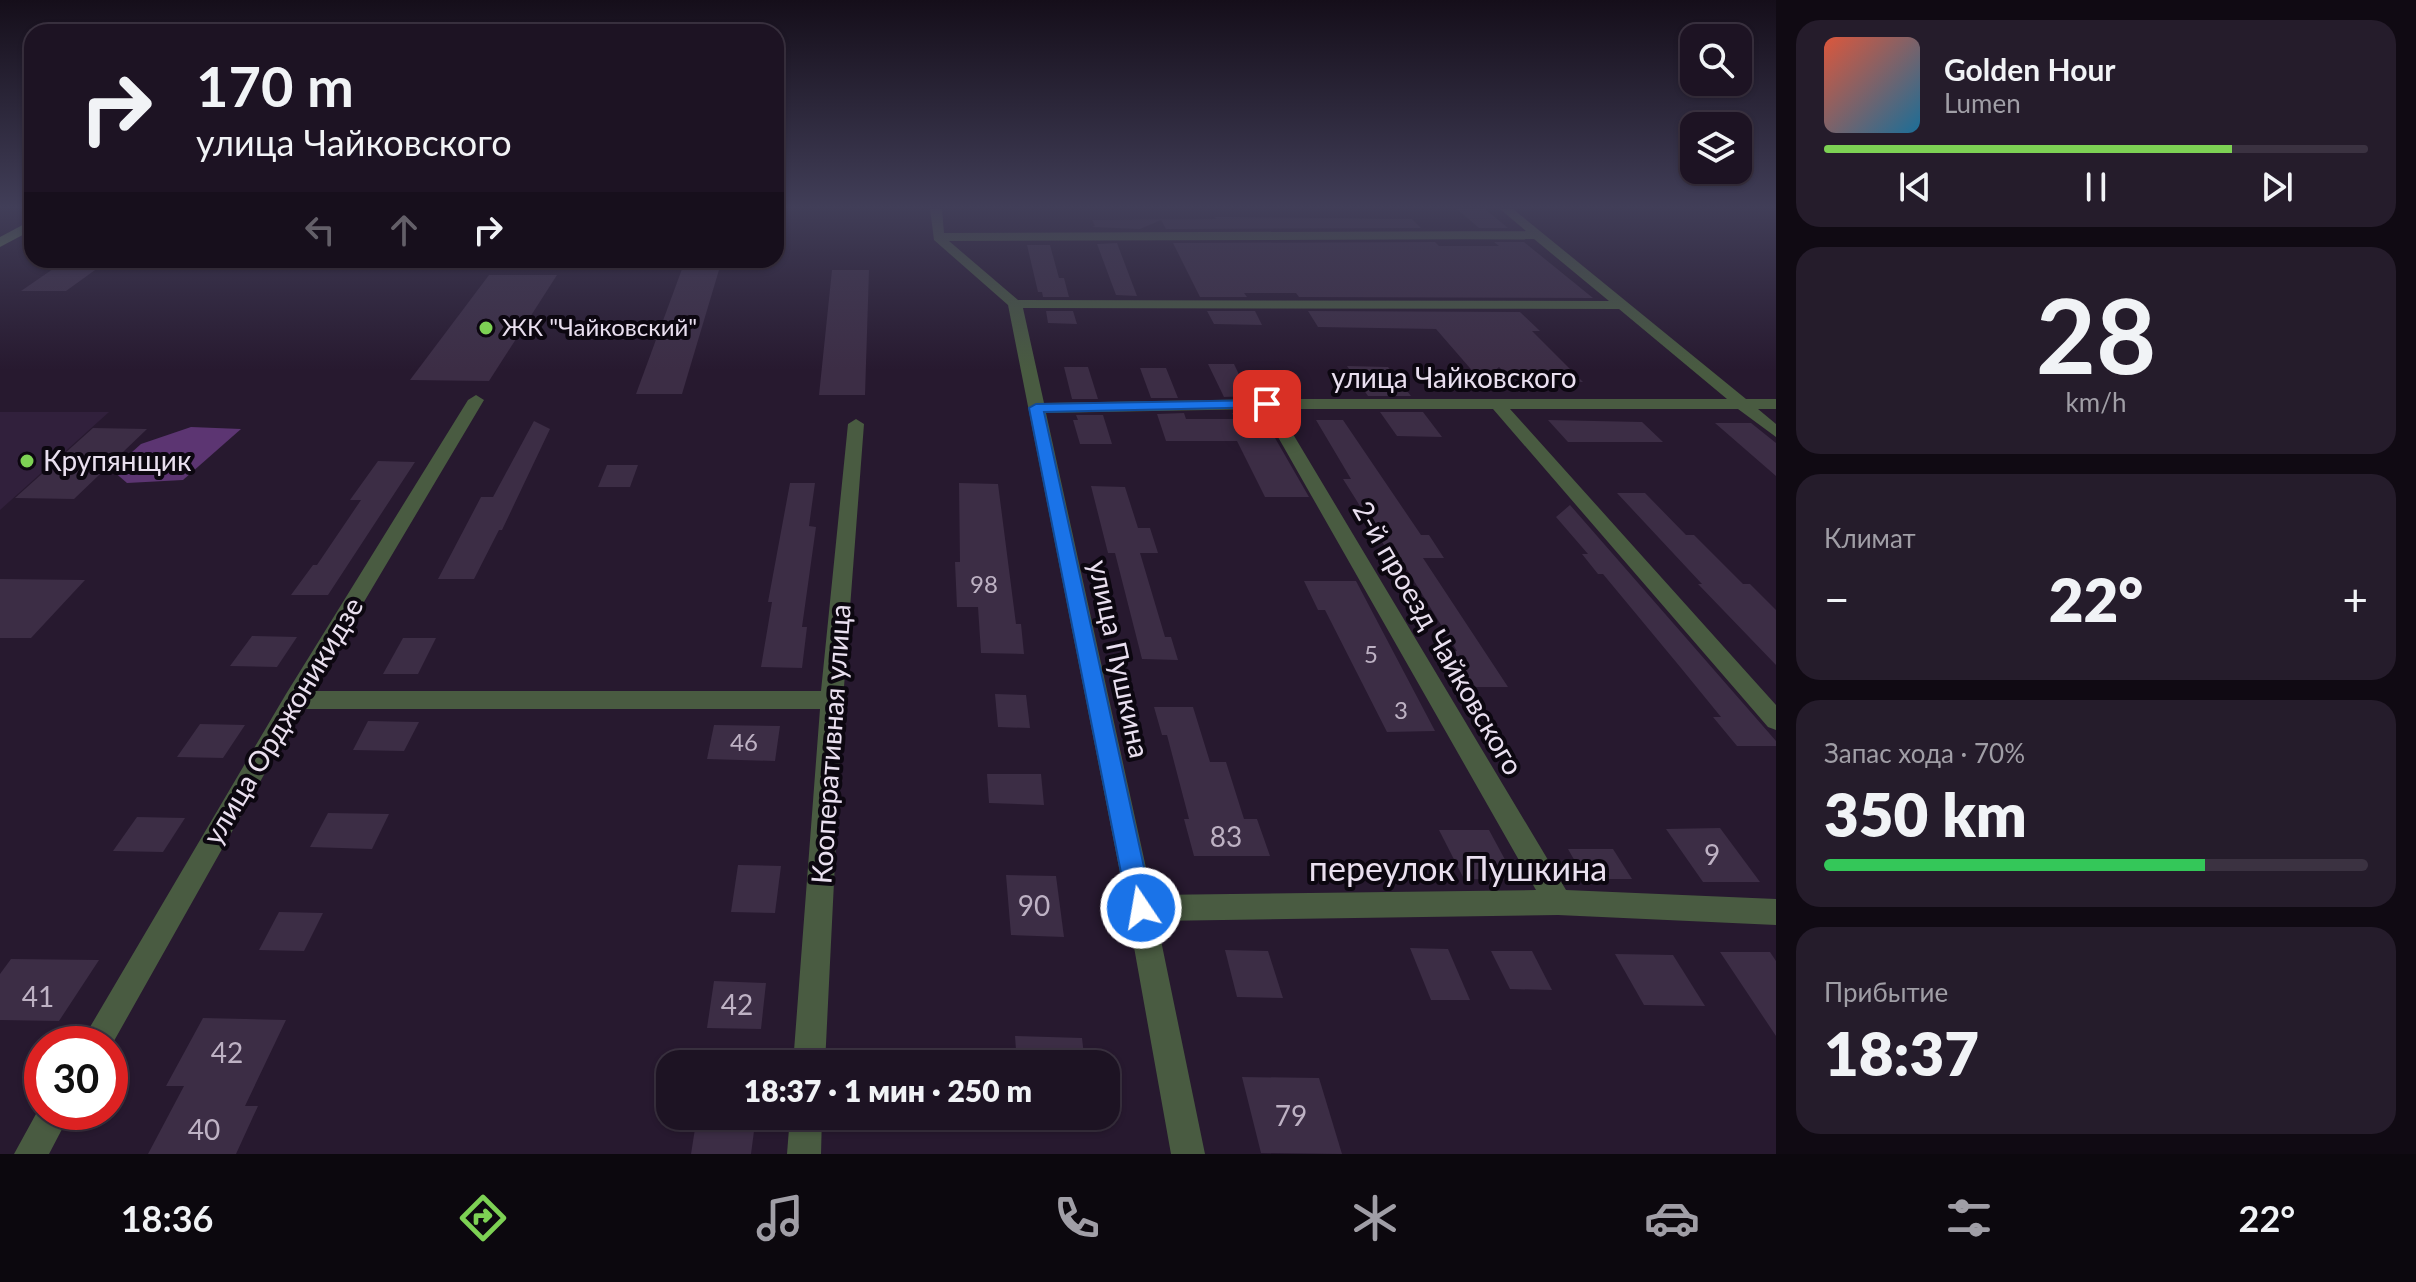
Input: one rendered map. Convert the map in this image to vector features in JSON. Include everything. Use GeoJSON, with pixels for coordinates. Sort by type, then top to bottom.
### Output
{"type":"FeatureCollection","features":[{"type":"Feature","properties":{"kind":"street"},"geometry":{"type":"LineString","coordinates":[[968,263],[1015,304],[1626,305]]}},
{"type":"Feature","properties":{"kind":"street"},"geometry":{"type":"LineString","coordinates":[[1572,263],[1776,432]]}},
{"type":"Feature","properties":{"kind":"street","name":"улица Пушкина"},"geometry":{"type":"LineString","coordinates":[[1015,304],[1141,908],[1188,1154]]}},
{"type":"Feature","properties":{"kind":"street","name":"улица Орджоникидзе"},"geometry":{"type":"LineString","coordinates":[[105,1026],[294,700],[476,400]]}},
{"type":"Feature","properties":{"kind":"street","name":"улица Чайковского"},"geometry":{"type":"LineString","coordinates":[[1036,408],[1267,404],[1776,404]]}},
{"type":"Feature","properties":{"kind":"street","name":"2-й проезд Чайковского"},"geometry":{"type":"LineString","coordinates":[[1267,404],[1558,902]]}},
{"type":"Feature","properties":{"kind":"street"},"geometry":{"type":"LineString","coordinates":[[1498,405],[1776,721]]}},
{"type":"Feature","properties":{"kind":"street","name":"Кооперативная улица"},"geometry":{"type":"LineString","coordinates":[[810,1050],[832,700],[856,424]]}},
{"type":"Feature","properties":{"kind":"street"},"geometry":{"type":"LineString","coordinates":[[294,700],[832,700]]}},
{"type":"Feature","properties":{"kind":"street","name":"переулок Пушкина"},"geometry":{"type":"LineString","coordinates":[[1141,908],[1558,902],[1776,912]]}},
{"type":"Feature","properties":{"kind":"street"},"geometry":{"type":"LineString","coordinates":[[31,1154],[45,1130]]}},
{"type":"Feature","properties":{"kind":"street"},"geometry":{"type":"LineString","coordinates":[[804,1154],[805,1130]]}},
{"type":"Feature","properties":{"kind":"shaded area","name":"Крупянщик"},"geometry":{"type":"Polygon","coordinates":[[[0,412],[109,412],[0,510],[0,412]]]}},
{"type":"Feature","properties":{"kind":"shaded area"},"geometry":{"type":"Polygon","coordinates":[[[191,427],[241,429],[183,480],[127,483],[112,470],[141,444],[191,427]]]}},
{"type":"Feature","properties":{"kind":"building"},"geometry":{"type":"Polygon","coordinates":[[[1031,263],[1055,263],[1059,278],[1064,278],[1069,297],[1043,297],[1042,292],[1038,292],[1031,263]]]}},
{"type":"Feature","properties":{"kind":"building"},"geometry":{"type":"Polygon","coordinates":[[[1104,263],[1124,263],[1137,296],[1116,295],[1104,263]]]}},
{"type":"Feature","properties":{"kind":"building"},"geometry":{"type":"Polygon","coordinates":[[[1183,263],[1550,263],[1593,298],[1299,297],[1296,293],[1200,297],[1183,263]]]}},
{"type":"Feature","properties":{"kind":"building"},"geometry":{"type":"Polygon","coordinates":[[[54,268],[98,268],[66,291],[21,291],[54,268]]]}},
{"type":"Feature","properties":{"kind":"building"},"geometry":{"type":"Polygon","coordinates":[[[682,269],[719,270],[682,394],[636,394],[682,269]]]}},
{"type":"Feature","properties":{"kind":"building"},"geometry":{"type":"Polygon","coordinates":[[[832,270],[869,270],[865,395],[819,395],[832,270]]]}},
{"type":"Feature","properties":{"kind":"building","name":"ЖК \"Чайковский\""},"geometry":{"type":"Polygon","coordinates":[[[489,275],[557,275],[489,381],[410,380],[489,275]]]}},
{"type":"Feature","properties":{"kind":"building"},"geometry":{"type":"Polygon","coordinates":[[[1046,311],[1073,311],[1077,324],[1048,323],[1046,311]]]}},
{"type":"Feature","properties":{"kind":"building"},"geometry":{"type":"Polygon","coordinates":[[[1207,311],[1255,311],[1262,325],[1214,324],[1207,311]]]}},
{"type":"Feature","properties":{"kind":"building"},"geometry":{"type":"Polygon","coordinates":[[[1308,311],[1520,312],[1540,331],[1532,331],[1583,382],[1512,380],[1499,367],[1482,382],[1436,329],[1318,327],[1308,311]]]}},
{"type":"Feature","properties":{"kind":"building"},"geometry":{"type":"Polygon","coordinates":[[[1208,364],[1234,364],[1249,396],[1224,397],[1208,364]]]}},
{"type":"Feature","properties":{"kind":"building"},"geometry":{"type":"Polygon","coordinates":[[[1347,366],[1388,367],[1411,396],[1368,396],[1347,366]]]}},
{"type":"Feature","properties":{"kind":"building"},"geometry":{"type":"Polygon","coordinates":[[[1064,367],[1088,367],[1098,399],[1072,399],[1064,367]]]}},
{"type":"Feature","properties":{"kind":"building"},"geometry":{"type":"Polygon","coordinates":[[[1140,368],[1166,368],[1178,398],[1151,398],[1140,368]]]}},
{"type":"Feature","properties":{"kind":"building"},"geometry":{"type":"Polygon","coordinates":[[[1257,412],[1263,417],[1309,497],[1265,497],[1237,441],[1166,441],[1157,414],[1184,413],[1186,419],[1235,419],[1232,413],[1257,412]]]}},
{"type":"Feature","properties":{"kind":"building"},"geometry":{"type":"Polygon","coordinates":[[[1380,412],[1423,412],[1442,437],[1397,436],[1380,412]]]}},
{"type":"Feature","properties":{"kind":"building"},"geometry":{"type":"Polygon","coordinates":[[[1076,415],[1103,415],[1112,444],[1080,444],[1073,420],[1078,420],[1076,415]]]}},
{"type":"Feature","properties":{"kind":"building"},"geometry":{"type":"Polygon","coordinates":[[[1316,420],[1343,420],[1421,535],[1429,535],[1444,558],[1423,558],[1508,687],[1474,687],[1452,651],[1457,651],[1400,558],[1392,558],[1343,479],[1351,479],[1316,420]]]}},
{"type":"Feature","properties":{"kind":"building"},"geometry":{"type":"Polygon","coordinates":[[[1548,420],[1642,422],[1663,442],[1568,442],[1548,420]]]}},
{"type":"Feature","properties":{"kind":"building"},"geometry":{"type":"Polygon","coordinates":[[[534,421],[550,429],[502,530],[499,530],[474,579],[438,579],[481,497],[493,497],[534,421]]]}},
{"type":"Feature","properties":{"kind":"building"},"geometry":{"type":"Polygon","coordinates":[[[1715,423],[1751,423],[1776,443],[1776,476],[1715,423]]]}},
{"type":"Feature","properties":{"kind":"building"},"geometry":{"type":"Polygon","coordinates":[[[93,428],[147,429],[74,499],[15,498],[93,428]]]}},
{"type":"Feature","properties":{"kind":"building"},"geometry":{"type":"Polygon","coordinates":[[[378,461],[415,462],[328,595],[291,595],[313,565],[317,565],[361,500],[350,500],[378,461]]]}},
{"type":"Feature","properties":{"kind":"building"},"geometry":{"type":"Polygon","coordinates":[[[607,465],[638,465],[630,487],[598,487],[607,465]]]}},
{"type":"Feature","properties":{"kind":"building"},"geometry":{"type":"Polygon","coordinates":[[[790,483],[815,483],[809,526],[816,527],[802,627],[807,627],[802,668],[761,667],[772,602],[768,602],[790,483]]]}},
{"type":"Feature","properties":{"kind":"building"},"geometry":{"type":"Polygon","coordinates":[[[959,483],[998,484],[1016,624],[1021,624],[1024,654],[981,653],[978,607],[957,607],[955,562],[960,562],[959,483]]]}},
{"type":"Feature","properties":{"kind":"building"},"geometry":{"type":"Polygon","coordinates":[[[1091,486],[1125,487],[1138,528],[1150,528],[1158,553],[1140,553],[1165,637],[1171,637],[1178,660],[1142,659],[1115,553],[1108,553],[1091,486]]]}},
{"type":"Feature","properties":{"kind":"building"},"geometry":{"type":"Polygon","coordinates":[[[1617,493],[1645,493],[1686,535],[1694,535],[1743,584],[1750,584],[1776,610],[1776,665],[1698,584],[1702,584],[1617,493]]]}},
{"type":"Feature","properties":{"kind":"building"},"geometry":{"type":"Polygon","coordinates":[[[1570,505],[1776,741],[1776,746],[1737,746],[1713,717],[1721,717],[1603,574],[1598,574],[1582,554],[1588,554],[1556,517],[1570,505]]]}},
{"type":"Feature","properties":{"kind":"building"},"geometry":{"type":"Polygon","coordinates":[[[0,579],[85,580],[31,638],[0,638],[0,579]]]}},
{"type":"Feature","properties":{"kind":"building"},"geometry":{"type":"Polygon","coordinates":[[[1304,581],[1356,581],[1435,731],[1387,732],[1325,610],[1318,610],[1304,581]]]}},
{"type":"Feature","properties":{"kind":"building"},"geometry":{"type":"Polygon","coordinates":[[[252,636],[297,637],[277,667],[230,666],[252,636]]]}},
{"type":"Feature","properties":{"kind":"building"},"geometry":{"type":"Polygon","coordinates":[[[403,638],[436,638],[418,674],[383,674],[403,638]]]}},
{"type":"Feature","properties":{"kind":"building"},"geometry":{"type":"Polygon","coordinates":[[[995,694],[1026,695],[1030,728],[998,727],[995,694]]]}},
{"type":"Feature","properties":{"kind":"building"},"geometry":{"type":"Polygon","coordinates":[[[1154,707],[1193,707],[1210,762],[1226,762],[1244,819],[1257,819],[1270,856],[1194,856],[1184,819],[1189,819],[1167,735],[1162,735],[1154,707]]]}},
{"type":"Feature","properties":{"kind":"building"},"geometry":{"type":"Polygon","coordinates":[[[368,721],[419,722],[404,751],[353,750],[368,721]]]}},
{"type":"Feature","properties":{"kind":"building"},"geometry":{"type":"Polygon","coordinates":[[[200,724],[245,725],[223,758],[177,757],[200,724]]]}},
{"type":"Feature","properties":{"kind":"building"},"geometry":{"type":"Polygon","coordinates":[[[714,725],[780,726],[775,761],[707,759],[714,725]]]}},
{"type":"Feature","properties":{"kind":"building"},"geometry":{"type":"Polygon","coordinates":[[[987,774],[1041,774],[1044,805],[989,803],[987,774]]]}},
{"type":"Feature","properties":{"kind":"building"},"geometry":{"type":"Polygon","coordinates":[[[328,813],[389,814],[372,849],[310,847],[328,813]]]}},
{"type":"Feature","properties":{"kind":"building"},"geometry":{"type":"Polygon","coordinates":[[[137,817],[185,818],[163,852],[113,851],[137,817]]]}},
{"type":"Feature","properties":{"kind":"building"},"geometry":{"type":"Polygon","coordinates":[[[1720,828],[1760,882],[1703,882],[1666,829],[1720,828]]]}},
{"type":"Feature","properties":{"kind":"building"},"geometry":{"type":"Polygon","coordinates":[[[1439,830],[1489,830],[1516,880],[1464,879],[1439,830]]]}},
{"type":"Feature","properties":{"kind":"building"},"geometry":{"type":"Polygon","coordinates":[[[1568,849],[1613,849],[1632,879],[1585,879],[1568,849]]]}},
{"type":"Feature","properties":{"kind":"building"},"geometry":{"type":"Polygon","coordinates":[[[738,865],[781,866],[775,913],[731,912],[738,865]]]}},
{"type":"Feature","properties":{"kind":"building"},"geometry":{"type":"Polygon","coordinates":[[[1006,875],[1056,876],[1064,937],[1011,935],[1006,875]]]}},
{"type":"Feature","properties":{"kind":"building"},"geometry":{"type":"Polygon","coordinates":[[[279,912],[323,913],[304,951],[259,950],[279,912]]]}},
{"type":"Feature","properties":{"kind":"building"},"geometry":{"type":"Polygon","coordinates":[[[1410,948],[1448,949],[1470,1000],[1431,1000],[1410,948]]]}},
{"type":"Feature","properties":{"kind":"building"},"geometry":{"type":"Polygon","coordinates":[[[1225,950],[1268,951],[1283,998],[1237,997],[1225,950]]]}},
{"type":"Feature","properties":{"kind":"building"},"geometry":{"type":"Polygon","coordinates":[[[1491,951],[1532,951],[1552,990],[1510,989],[1491,951]]]}},
{"type":"Feature","properties":{"kind":"building"},"geometry":{"type":"Polygon","coordinates":[[[1720,952],[1770,952],[1776,961],[1776,1036],[1720,952]]]}},
{"type":"Feature","properties":{"kind":"building"},"geometry":{"type":"Polygon","coordinates":[[[1615,954],[1673,955],[1705,1006],[1644,1005],[1615,954]]]}},
{"type":"Feature","properties":{"kind":"building"},"geometry":{"type":"Polygon","coordinates":[[[11,959],[99,960],[59,1021],[0,1020],[0,974],[11,959]]]}},
{"type":"Feature","properties":{"kind":"building"},"geometry":{"type":"Polygon","coordinates":[[[714,981],[766,983],[761,1029],[707,1028],[714,981]]]}},
{"type":"Feature","properties":{"kind":"building"},"geometry":{"type":"Polygon","coordinates":[[[203,1018],[286,1020],[245,1106],[258,1106],[236,1154],[148,1154],[184,1086],[166,1086],[203,1018]]]}},
{"type":"Feature","properties":{"kind":"building"},"geometry":{"type":"Polygon","coordinates":[[[1015,1036],[1082,1038],[1083,1050],[1016,1050],[1015,1036]]]}},
{"type":"Feature","properties":{"kind":"building"},"geometry":{"type":"Polygon","coordinates":[[[1242,1077],[1319,1078],[1342,1154],[1261,1153],[1242,1077]]]}},
{"type":"Feature","properties":{"kind":"building"},"geometry":{"type":"Polygon","coordinates":[[[695,1130],[754,1130],[751,1154],[691,1154],[695,1130]]]}},
{"type":"Feature","properties":{"kind":"place","name":"ЖК \"Чайковский\""},"geometry":{"type":"Point","coordinates":[486,328]}},
{"type":"Feature","properties":{"kind":"place","name":"Крупянщик"},"geometry":{"type":"Point","coordinates":[27,461]}},
{"type":"Feature","properties":{"kind":"route"},"geometry":{"type":"LineString","coordinates":[[1141,908],[1036,408],[1267,404]]}}]}
